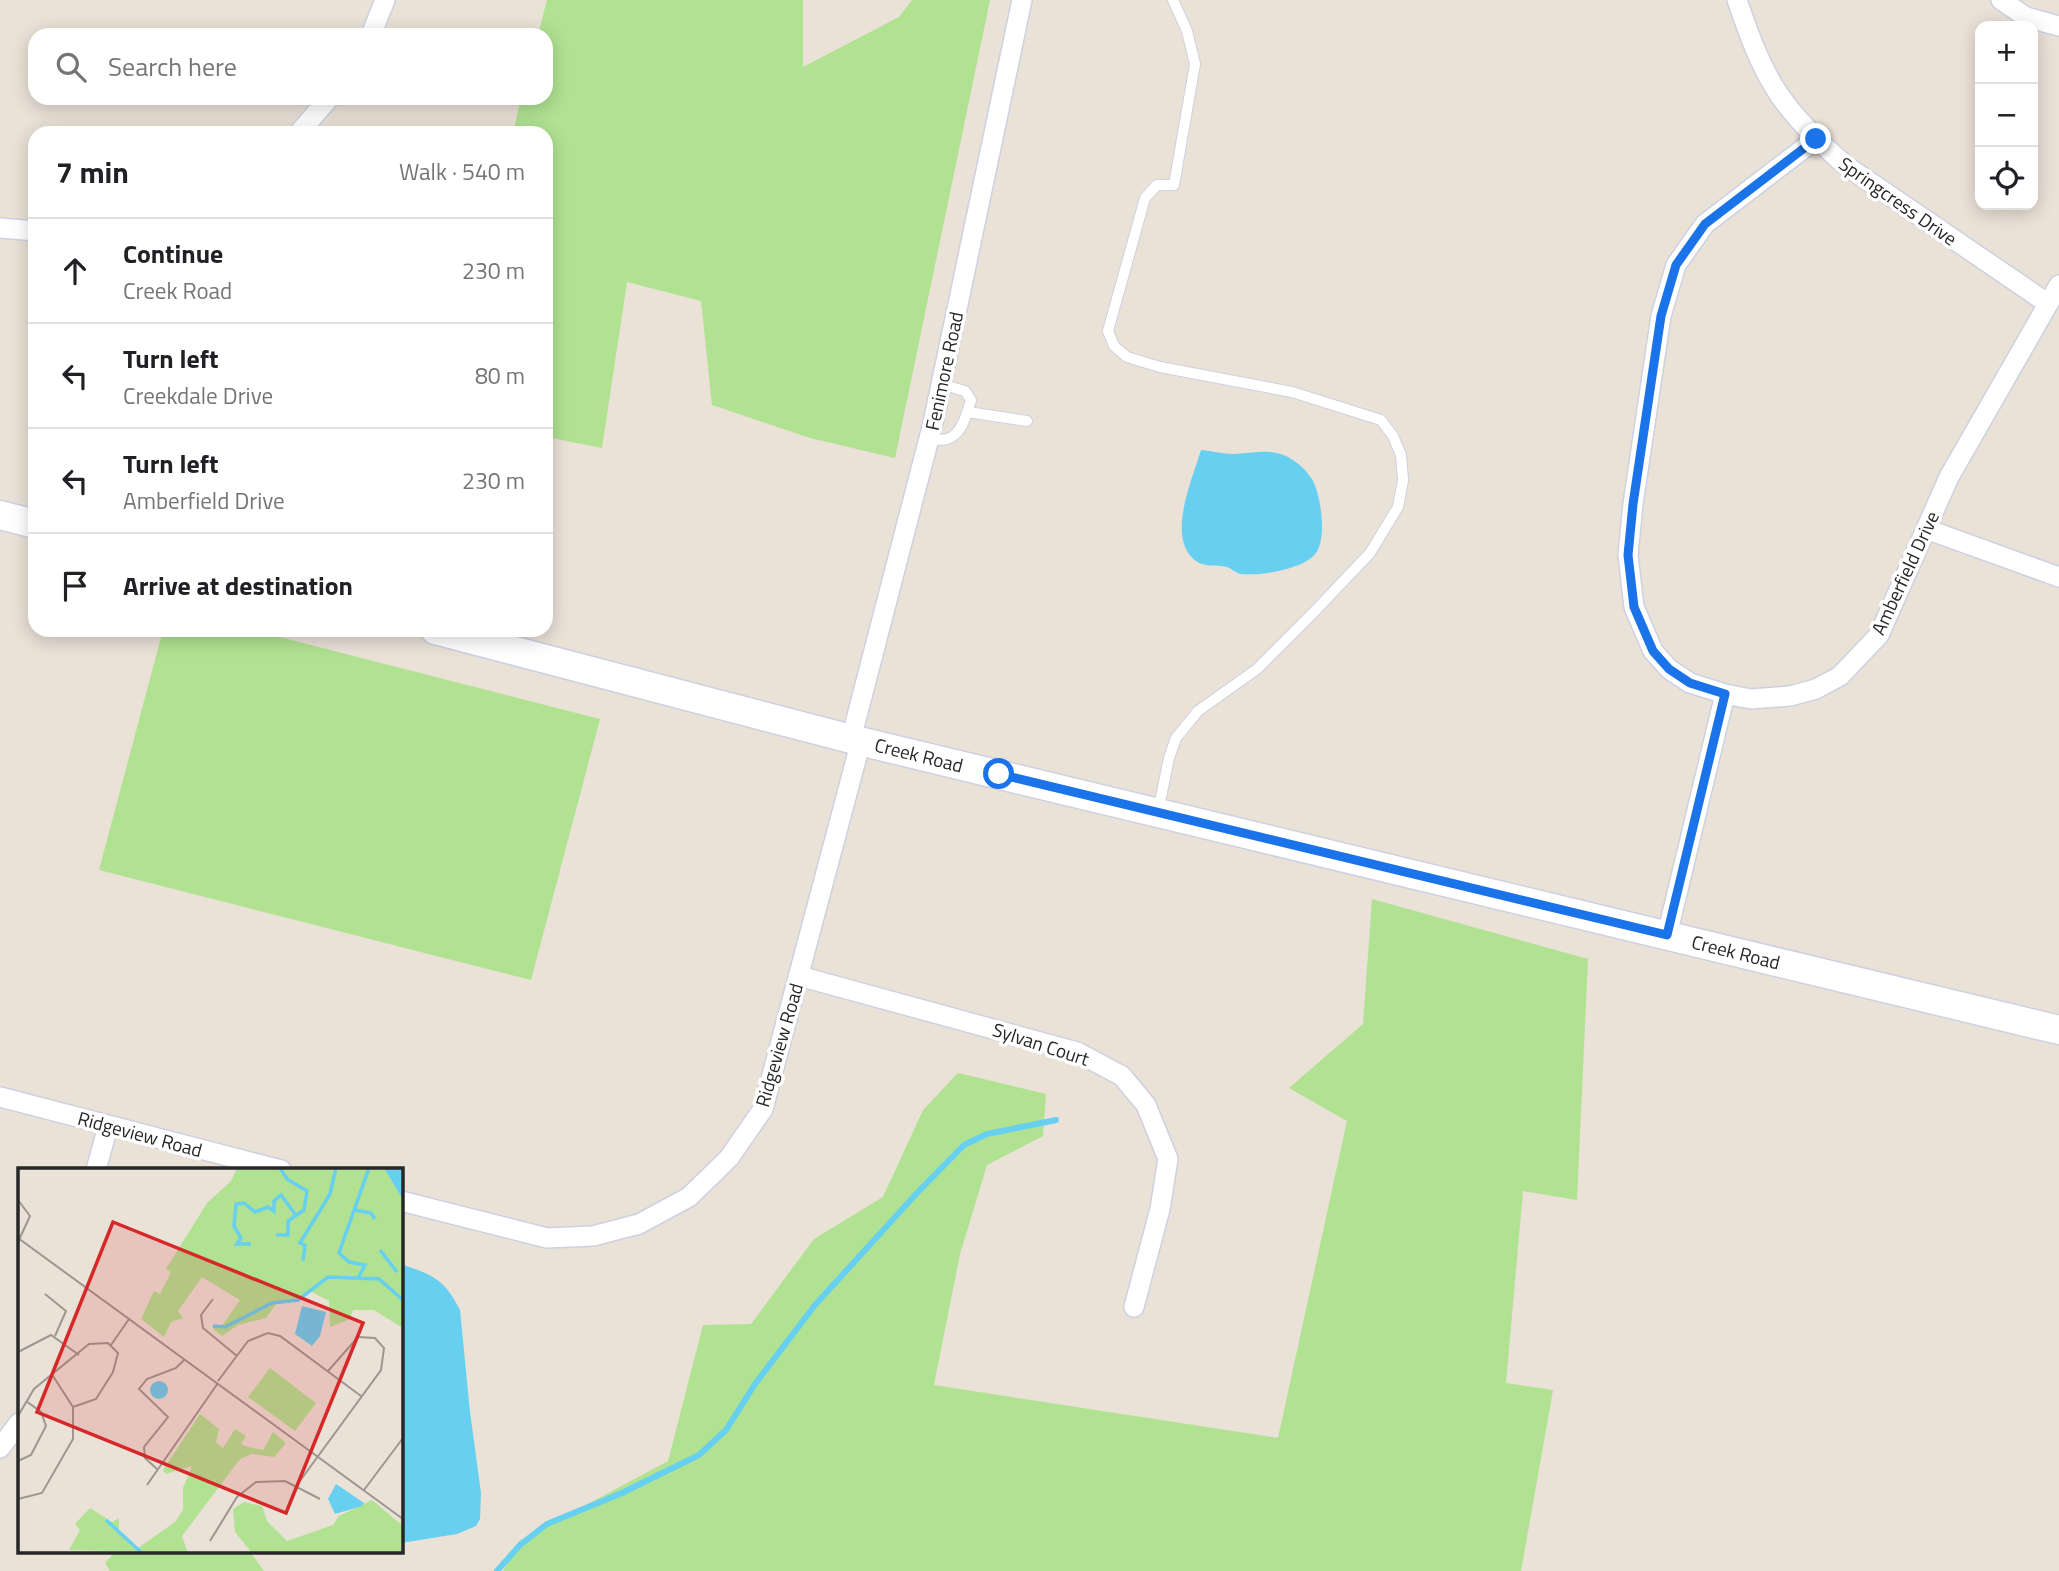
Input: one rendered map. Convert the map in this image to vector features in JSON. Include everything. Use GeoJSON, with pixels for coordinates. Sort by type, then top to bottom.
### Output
{"type":"FeatureCollection","features":[{"type":"Feature","properties":{"kind":"main road"},"geometry":{"type":"LineString","coordinates":[[0,515],[28,522]]}},
{"type":"Feature","properties":{"kind":"main road","name":"Creek Road"},"geometry":{"type":"LineString","coordinates":[[462,637],[856,740],[2059,1030]]}},
{"type":"Feature","properties":{"kind":"street"},"geometry":{"type":"LineString","coordinates":[[374,28],[385,0]]}},
{"type":"Feature","properties":{"kind":"street","name":"Fenimore Road"},"geometry":{"type":"LineString","coordinates":[[856,740],[942,384],[1022,0]]}},
{"type":"Feature","properties":{"kind":"street","name":"Springcress Drive"},"geometry":{"type":"LineString","coordinates":[[1737,0],[1750,39],[1773,86],[1816,139],[1846,165],[2047,303]]}},
{"type":"Feature","properties":{"kind":"street"},"geometry":{"type":"LineString","coordinates":[[2001,0],[2026,17],[2059,26]]}},
{"type":"Feature","properties":{"kind":"street"},"geometry":{"type":"LineString","coordinates":[[305,126],[323,105]]}},
{"type":"Feature","properties":{"kind":"street","name":"Amberfield Drive"},"geometry":{"type":"LineString","coordinates":[[1816,139],[1705,224],[1676,265],[1661,316],[1628,555],[1634,607],[1653,651],[1669,669],[1690,683],[1751,699],[1790,696],[1816,689],[1840,676],[1879,635],[1949,477],[2059,285]]}},
{"type":"Feature","properties":{"kind":"street"},"geometry":{"type":"LineString","coordinates":[[0,231],[28,231]]}},
{"type":"Feature","properties":{"kind":"street"},"geometry":{"type":"LineString","coordinates":[[1926,529],[2059,576]]}},
{"type":"Feature","properties":{"kind":"street"},"geometry":{"type":"LineString","coordinates":[[1667,935],[1725,694]]}},
{"type":"Feature","properties":{"kind":"street","name":"Ridgeview Road"},"geometry":{"type":"LineString","coordinates":[[402,1201],[547,1238],[593,1236],[639,1224],[689,1197],[729,1158],[763,1109],[799,976],[856,740]]}},
{"type":"Feature","properties":{"kind":"street","name":"Sylvan Court"},"geometry":{"type":"LineString","coordinates":[[799,976],[1077,1052],[1122,1076],[1146,1105],[1168,1159],[1160,1209],[1134,1307]]}},
{"type":"Feature","properties":{"kind":"street","name":"Ridgeview Road"},"geometry":{"type":"LineString","coordinates":[[0,1097],[273,1168]]}},
{"type":"Feature","properties":{"kind":"street"},"geometry":{"type":"LineString","coordinates":[[97,1168],[108,1126]]}},
{"type":"Feature","properties":{"kind":"street"},"geometry":{"type":"LineString","coordinates":[[0,1448],[18,1424]]}},
{"type":"Feature","properties":{"kind":"lane"},"geometry":{"type":"LineString","coordinates":[[1158,812],[1176,738],[1198,711],[1257,669],[1370,553],[1398,507],[1403,480],[1401,455],[1393,436],[1381,420],[1292,392],[1160,367],[1127,357],[1114,346],[1108,331],[1130,246],[1145,198],[1157,185],[1174,185],[1193,77],[1195,64],[1187,31],[1173,0]]}},
{"type":"Feature","properties":{"kind":"lane"},"geometry":{"type":"LineString","coordinates":[[929,439],[947,439],[956,433],[968,412],[971,400],[965,391],[942,384]]}},
{"type":"Feature","properties":{"kind":"lane"},"geometry":{"type":"LineString","coordinates":[[968,412],[1027,421]]}},
{"type":"Feature","properties":{"kind":"green space"},"geometry":{"type":"Polygon","coordinates":[[[547,0],[803,0],[803,67],[899,17],[912,0],[990,0],[895,458],[810,438],[712,405],[701,301],[627,282],[602,448],[553,438],[553,126],[515,126],[519,105],[553,105],[553,28],[540,28],[547,0]]]}},
{"type":"Feature","properties":{"kind":"green space"},"geometry":{"type":"Polygon","coordinates":[[[161,637],[279,637],[600,719],[531,980],[99,870],[161,637]]]}},
{"type":"Feature","properties":{"kind":"green space"},"geometry":{"type":"Polygon","coordinates":[[[1372,899],[1588,959],[1577,1200],[1523,1191],[1506,1383],[1553,1390],[1521,1571],[503,1571],[519,1541],[668,1461],[703,1325],[751,1324],[814,1239],[883,1197],[923,1110],[958,1073],[1046,1094],[1043,1136],[987,1165],[960,1254],[934,1385],[1278,1438],[1347,1121],[1289,1088],[1363,1024],[1372,899]]]}},
{"type":"Feature","properties":{"kind":"green space"},"geometry":{"type":"Polygon","coordinates":[[[113,1554],[251,1554],[264,1571],[110,1571],[105,1563],[113,1554]]]}},
{"type":"Feature","properties":{"kind":"water"},"geometry":{"type":"Polygon","coordinates":[[[1201,450],[1233,454],[1272,452],[1286,456],[1301,466],[1313,481],[1320,507],[1322,528],[1316,553],[1310,559],[1292,567],[1259,574],[1241,574],[1227,567],[1196,561],[1187,551],[1182,523],[1188,491],[1201,450]]]}},
{"type":"Feature","properties":{"kind":"water"},"geometry":{"type":"Polygon","coordinates":[[[402,1264],[436,1279],[448,1291],[460,1310],[481,1493],[480,1519],[476,1526],[457,1534],[402,1543],[402,1264]]]}},
{"type":"Feature","properties":{"kind":"waterway"},"geometry":{"type":"LineString","coordinates":[[497,1571],[520,1545],[547,1524],[622,1493],[699,1455],[726,1430],[755,1384],[815,1305],[964,1145],[987,1134],[1056,1120]]}},
{"type":"Feature","properties":{"kind":"route"},"geometry":{"type":"LineString","coordinates":[[999,774],[1667,935],[1725,694],[1690,683],[1669,669],[1653,651],[1634,607],[1628,555],[1661,316],[1676,265],[1705,224],[1816,139]]}}]}
